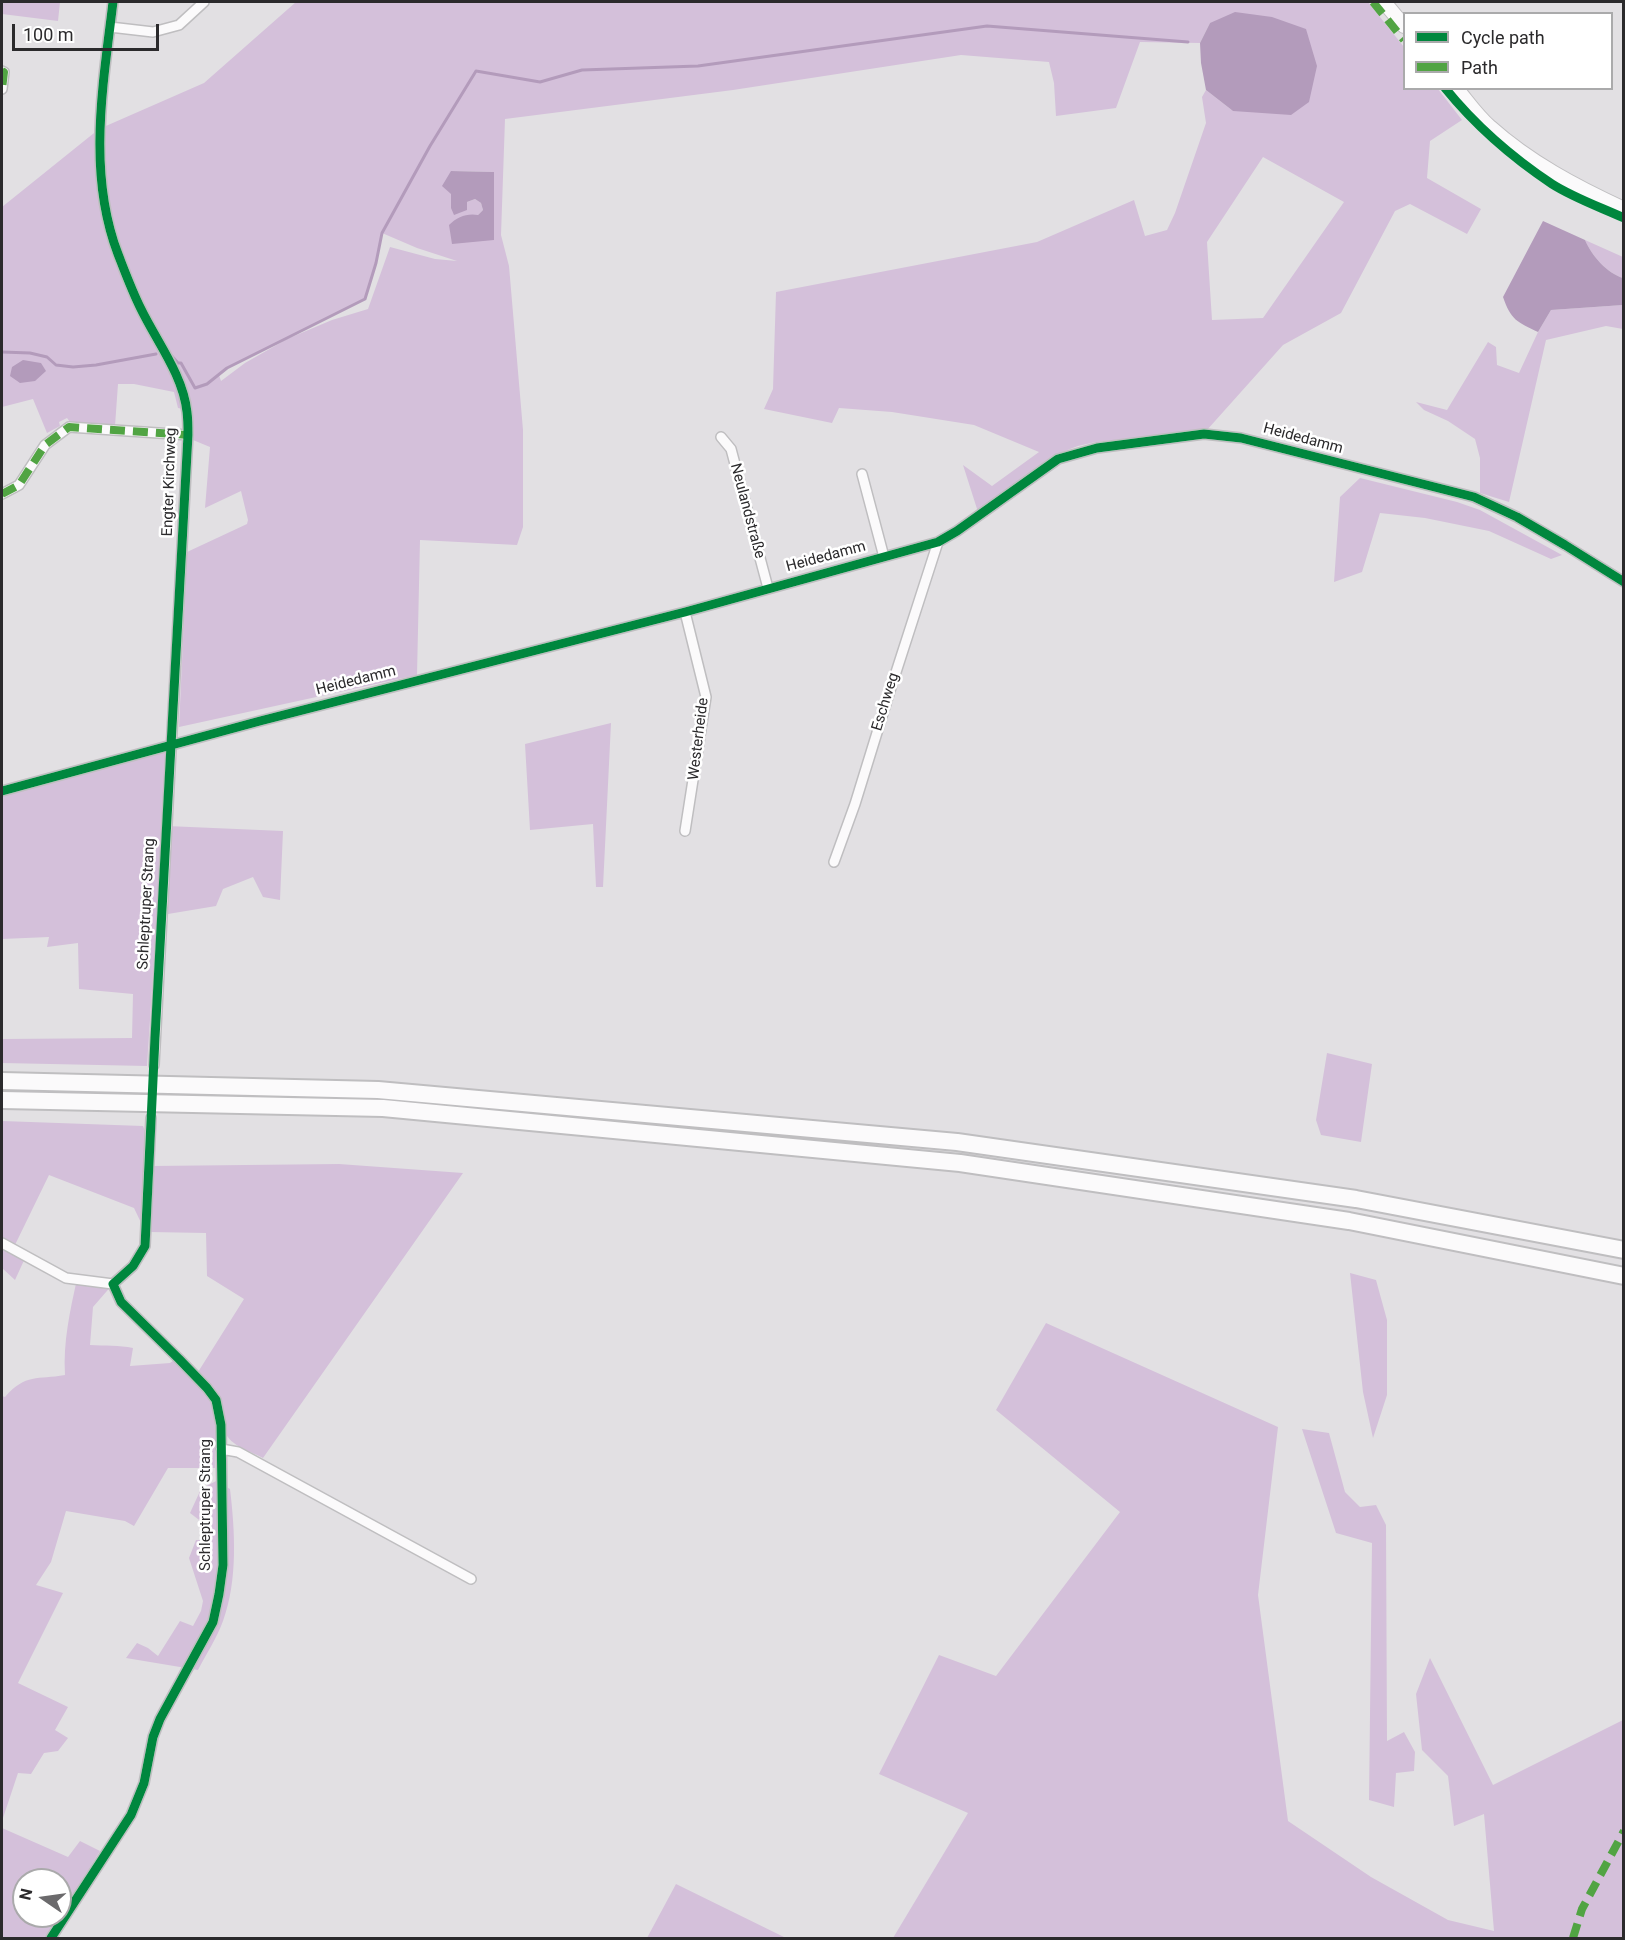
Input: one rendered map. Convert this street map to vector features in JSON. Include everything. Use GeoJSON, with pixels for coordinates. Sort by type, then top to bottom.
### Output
{"type":"FeatureCollection","features":[{"type":"Feature","properties":{"kind":"highway"},"geometry":{"type":"LineString","coordinates":[[2,1081],[378,1090],[957,1142],[1356,1199],[1623,1251]]}},
{"type":"Feature","properties":{"kind":"highway"},"geometry":{"type":"LineString","coordinates":[[2,1100],[384,1108],[960,1163],[1349,1221],[1623,1276]]}},
{"type":"Feature","properties":{"kind":"main road"},"geometry":{"type":"LineString","coordinates":[[1384,2],[1403,25]]}},
{"type":"Feature","properties":{"kind":"main road"},"geometry":{"type":"LineString","coordinates":[[1458,90],[1489,126],[1535,161],[1583,190],[1623,209]]}},
{"type":"Feature","properties":{"kind":"street","name":"Engter Kirchweg"},"geometry":{"type":"LineString","coordinates":[[113,2],[99,129],[99,163],[106,208],[117,251],[141,308],[174,372],[187,411],[188,435],[171,745]]}},
{"type":"Feature","properties":{"kind":"street"},"geometry":{"type":"LineString","coordinates":[[110,27],[153,32],[179,25],[204,2]]}},
{"type":"Feature","properties":{"kind":"street"},"geometry":{"type":"LineString","coordinates":[[2,71],[4,72],[2,89]]}},
{"type":"Feature","properties":{"kind":"street"},"geometry":{"type":"LineString","coordinates":[[2,494],[19,485],[45,445],[69,427],[188,435]]}},
{"type":"Feature","properties":{"kind":"street","name":"Heidedamm"},"geometry":{"type":"LineString","coordinates":[[2,791],[685,612],[938,542],[1058,459],[1096,448],[1204,434],[1241,438],[1474,497],[1517,517],[1565,544],[1623,582]]}},
{"type":"Feature","properties":{"kind":"street","name":"Neulandstraße"},"geometry":{"type":"LineString","coordinates":[[721,437],[731,449],[768,588]]}},
{"type":"Feature","properties":{"kind":"street"},"geometry":{"type":"LineString","coordinates":[[862,474],[884,557]]}},
{"type":"Feature","properties":{"kind":"street","name":"Eschweg"},"geometry":{"type":"LineString","coordinates":[[834,862],[855,804],[938,542]]}},
{"type":"Feature","properties":{"kind":"street","name":"Westerheide"},"geometry":{"type":"LineString","coordinates":[[685,612],[706,697],[686,831]]}},
{"type":"Feature","properties":{"kind":"street","name":"Schleptruper Strang"},"geometry":{"type":"LineString","coordinates":[[154,1065],[171,745]]}},
{"type":"Feature","properties":{"kind":"street"},"geometry":{"type":"LineString","coordinates":[[2,1243],[66,1278],[113,1284],[133,1266],[145,1246],[151,1118]]}},
{"type":"Feature","properties":{"kind":"street","name":"Schleptruper Strang"},"geometry":{"type":"LineString","coordinates":[[51,1938],[131,1815],[144,1783],[153,1737],[160,1719],[213,1622],[223,1565],[221,1449],[216,1400],[186,1366],[121,1302],[113,1284]]}},
{"type":"Feature","properties":{"kind":"street"},"geometry":{"type":"LineString","coordinates":[[221,1449],[238,1452],[471,1579]]}},
{"type":"Feature","properties":{"kind":"shaded area"},"geometry":{"type":"Polygon","coordinates":[[[2,2],[60,2],[58,21],[2,14],[2,2]]]}},
{"type":"Feature","properties":{"kind":"shaded area"},"geometry":{"type":"Polygon","coordinates":[[[296,2],[1368,2],[1403,46],[1403,90],[1439,90],[1462,120],[1430,141],[1427,178],[1481,209],[1467,234],[1410,204],[1395,211],[1341,313],[1283,345],[1207,430],[1078,446],[1052,456],[978,512],[963,465],[992,486],[1039,452],[974,425],[892,412],[839,408],[832,423],[764,409],[773,389],[776,292],[1037,242],[1134,200],[1145,236],[1167,230],[1206,123],[1202,97],[1206,90],[1233,111],[1210,23],[1200,43],[1140,42],[1116,108],[1056,116],[1054,83],[1049,62],[961,55],[733,90],[505,119],[501,235],[509,266],[523,430],[523,527],[517,545],[420,540],[417,675],[179,727],[187,552],[247,524],[241,491],[205,508],[210,447],[193,440],[192,411],[178,408],[174,392],[134,384],[118,384],[115,426],[70,422],[67,418],[59,422],[60,426],[47,433],[33,399],[2,407],[2,207],[99,129],[204,83],[296,2]],[[1263,157],[1207,242],[1212,320],[1263,318],[1344,202],[1263,157]],[[451,171],[451,208],[475,199],[481,203],[483,210],[478,215],[494,240],[494,172],[451,171]],[[382,233],[365,299],[227,368],[219,375],[221,381],[245,363],[287,339],[332,320],[368,309],[390,247],[435,259],[457,261],[417,248],[382,233]]]}},
{"type":"Feature","properties":{"kind":"shaded area"},"geometry":{"type":"Polygon","coordinates":[[[1235,12],[1272,17],[1306,29],[1317,66],[1309,102],[1291,115],[1233,111],[1206,90],[1200,43],[1210,23],[1235,12]]]}},
{"type":"Feature","properties":{"kind":"shaded area"},"geometry":{"type":"Polygon","coordinates":[[[451,171],[494,172],[494,240],[452,244],[449,225],[466,215],[478,215],[483,210],[481,203],[475,199],[467,202],[467,210],[454,215],[451,208],[451,194],[442,186],[451,171]]]}},
{"type":"Feature","properties":{"kind":"shaded area"},"geometry":{"type":"Polygon","coordinates":[[[1543,221],[1585,240],[1601,263],[1611,272],[1623,278],[1623,305],[1551,310],[1538,332],[1512,316],[1503,297],[1543,221]]]}},
{"type":"Feature","properties":{"kind":"shaded area"},"geometry":{"type":"Polygon","coordinates":[[[1585,240],[1623,257],[1623,278],[1611,272],[1601,263],[1585,240]]]}},
{"type":"Feature","properties":{"kind":"shaded area"},"geometry":{"type":"Polygon","coordinates":[[[1623,305],[1623,329],[1606,326],[1546,340],[1509,502],[1480,493],[1480,458],[1475,439],[1448,421],[1424,410],[1416,402],[1447,410],[1488,342],[1496,347],[1497,365],[1519,373],[1551,310],[1623,305]]]}},
{"type":"Feature","properties":{"kind":"shaded area"},"geometry":{"type":"Polygon","coordinates":[[[23,360],[41,363],[46,371],[35,381],[20,383],[10,376],[12,367],[23,360]]]}},
{"type":"Feature","properties":{"kind":"shaded area"},"geometry":{"type":"Polygon","coordinates":[[[1360,478],[1457,502],[1480,510],[1562,555],[1551,559],[1489,531],[1425,518],[1380,513],[1362,572],[1334,582],[1340,497],[1360,478]]]}},
{"type":"Feature","properties":{"kind":"shaded area"},"geometry":{"type":"Polygon","coordinates":[[[611,723],[603,887],[596,887],[593,824],[530,830],[525,744],[611,723]]]}},
{"type":"Feature","properties":{"kind":"shaded area"},"geometry":{"type":"Polygon","coordinates":[[[171,745],[166,773],[147,1066],[2,1063],[2,1039],[132,1038],[133,994],[79,989],[78,943],[47,947],[49,937],[2,939],[2,791],[171,745]]]}},
{"type":"Feature","properties":{"kind":"shaded area"},"geometry":{"type":"Polygon","coordinates":[[[167,826],[283,831],[280,900],[263,897],[253,877],[223,889],[216,906],[162,915],[167,826]]]}},
{"type":"Feature","properties":{"kind":"shaded area"},"geometry":{"type":"Polygon","coordinates":[[[1327,1053],[1372,1064],[1361,1142],[1321,1135],[1316,1120],[1327,1053]]]}},
{"type":"Feature","properties":{"kind":"shaded area"},"geometry":{"type":"Polygon","coordinates":[[[2,1121],[143,1126],[150,1143],[145,1231],[134,1208],[49,1175],[13,1249],[26,1256],[15,1280],[2,1268],[2,1121]]]}},
{"type":"Feature","properties":{"kind":"shaded area"},"geometry":{"type":"Polygon","coordinates":[[[339,1164],[463,1173],[263,1458],[234,1443],[229,1439],[224,1428],[215,1443],[215,1468],[168,1468],[134,1526],[125,1521],[66,1511],[51,1562],[36,1585],[63,1593],[18,1683],[68,1707],[55,1730],[68,1738],[58,1751],[44,1753],[31,1774],[18,1773],[2,1821],[2,1396],[5,1397],[19,1384],[32,1379],[65,1375],[66,1339],[77,1279],[113,1284],[93,1307],[90,1345],[133,1348],[130,1366],[170,1363],[174,1360],[193,1380],[244,1299],[207,1276],[206,1233],[150,1232],[152,1166],[339,1164]]]}},
{"type":"Feature","properties":{"kind":"shaded area"},"geometry":{"type":"Polygon","coordinates":[[[1350,1273],[1376,1280],[1387,1320],[1387,1395],[1373,1438],[1363,1392],[1350,1273]]]}},
{"type":"Feature","properties":{"kind":"shaded area"},"geometry":{"type":"Polygon","coordinates":[[[1046,1323],[1278,1427],[1258,1595],[1288,1821],[1371,1877],[1448,1920],[1494,1931],[1484,1814],[1454,1826],[1448,1776],[1422,1750],[1416,1694],[1430,1658],[1493,1785],[1623,1720],[1623,1938],[893,1938],[968,1813],[879,1774],[939,1655],[996,1676],[1120,1512],[996,1410],[1046,1323]]]}},
{"type":"Feature","properties":{"kind":"shaded area"},"geometry":{"type":"Polygon","coordinates":[[[1302,1429],[1329,1433],[1345,1492],[1360,1507],[1376,1505],[1386,1525],[1387,1741],[1404,1732],[1415,1752],[1414,1771],[1396,1773],[1394,1807],[1369,1800],[1372,1543],[1336,1533],[1302,1429]]]}},
{"type":"Feature","properties":{"kind":"shaded area"},"geometry":{"type":"Polygon","coordinates":[[[216,1481],[230,1489],[234,1555],[228,1605],[215,1640],[198,1670],[126,1658],[137,1643],[158,1656],[180,1621],[193,1626],[201,1611],[203,1601],[189,1558],[196,1540],[211,1540],[211,1529],[190,1513],[201,1489],[216,1481]]]}},
{"type":"Feature","properties":{"kind":"shaded area"},"geometry":{"type":"Polygon","coordinates":[[[2,1828],[68,1857],[80,1841],[100,1851],[72,1896],[72,1868],[12,1868],[12,1928],[52,1928],[45,1938],[2,1938],[2,1828]]]}},
{"type":"Feature","properties":{"kind":"shaded area"},"geometry":{"type":"Polygon","coordinates":[[[676,1884],[786,1938],[647,1938],[676,1884]]]}},
{"type":"Feature","properties":{"kind":"waterway"},"geometry":{"type":"LineString","coordinates":[[170,354],[178,363],[181,363],[195,388],[207,384],[227,368],[365,299],[382,233],[430,146],[476,71],[540,82],[582,70],[698,66],[987,26],[1188,42]]}},
{"type":"Feature","properties":{"kind":"waterway"},"geometry":{"type":"LineString","coordinates":[[2,352],[30,353],[47,357],[56,365],[73,367],[156,354]]}},
{"type":"Feature","properties":{"kind":"marked path"},"geometry":{"type":"LineString","coordinates":[[1373,2],[1403,39]]}},
{"type":"Feature","properties":{"kind":"marked path"},"geometry":{"type":"LineString","coordinates":[[2,71],[4,72],[2,89]]}},
{"type":"Feature","properties":{"kind":"marked path"},"geometry":{"type":"LineString","coordinates":[[2,494],[19,485],[45,445],[69,427],[188,435]]}},
{"type":"Feature","properties":{"kind":"marked path"},"geometry":{"type":"LineString","coordinates":[[1573,1938],[1582,1909],[1624,1831]]}},
{"type":"Feature","properties":{"kind":"cycle path"},"geometry":{"type":"LineString","coordinates":[[51,1938],[131,1815],[144,1783],[153,1737],[160,1719],[213,1622],[223,1565],[221,1425],[216,1400],[179,1359],[121,1302],[113,1284],[133,1266],[145,1246],[188,435],[185,398],[175,372],[129,282],[108,223],[100,161],[100,129],[113,2]]}},
{"type":"Feature","properties":{"kind":"cycle path"},"geometry":{"type":"LineString","coordinates":[[1447,90],[1482,128],[1537,174],[1569,194],[1624,218]]}},
{"type":"Feature","properties":{"kind":"cycle path"},"geometry":{"type":"LineString","coordinates":[[2,791],[260,721],[685,612],[938,542],[1058,459],[1097,448],[1204,434],[1241,438],[1474,497],[1517,517],[1624,582]]}}]}
